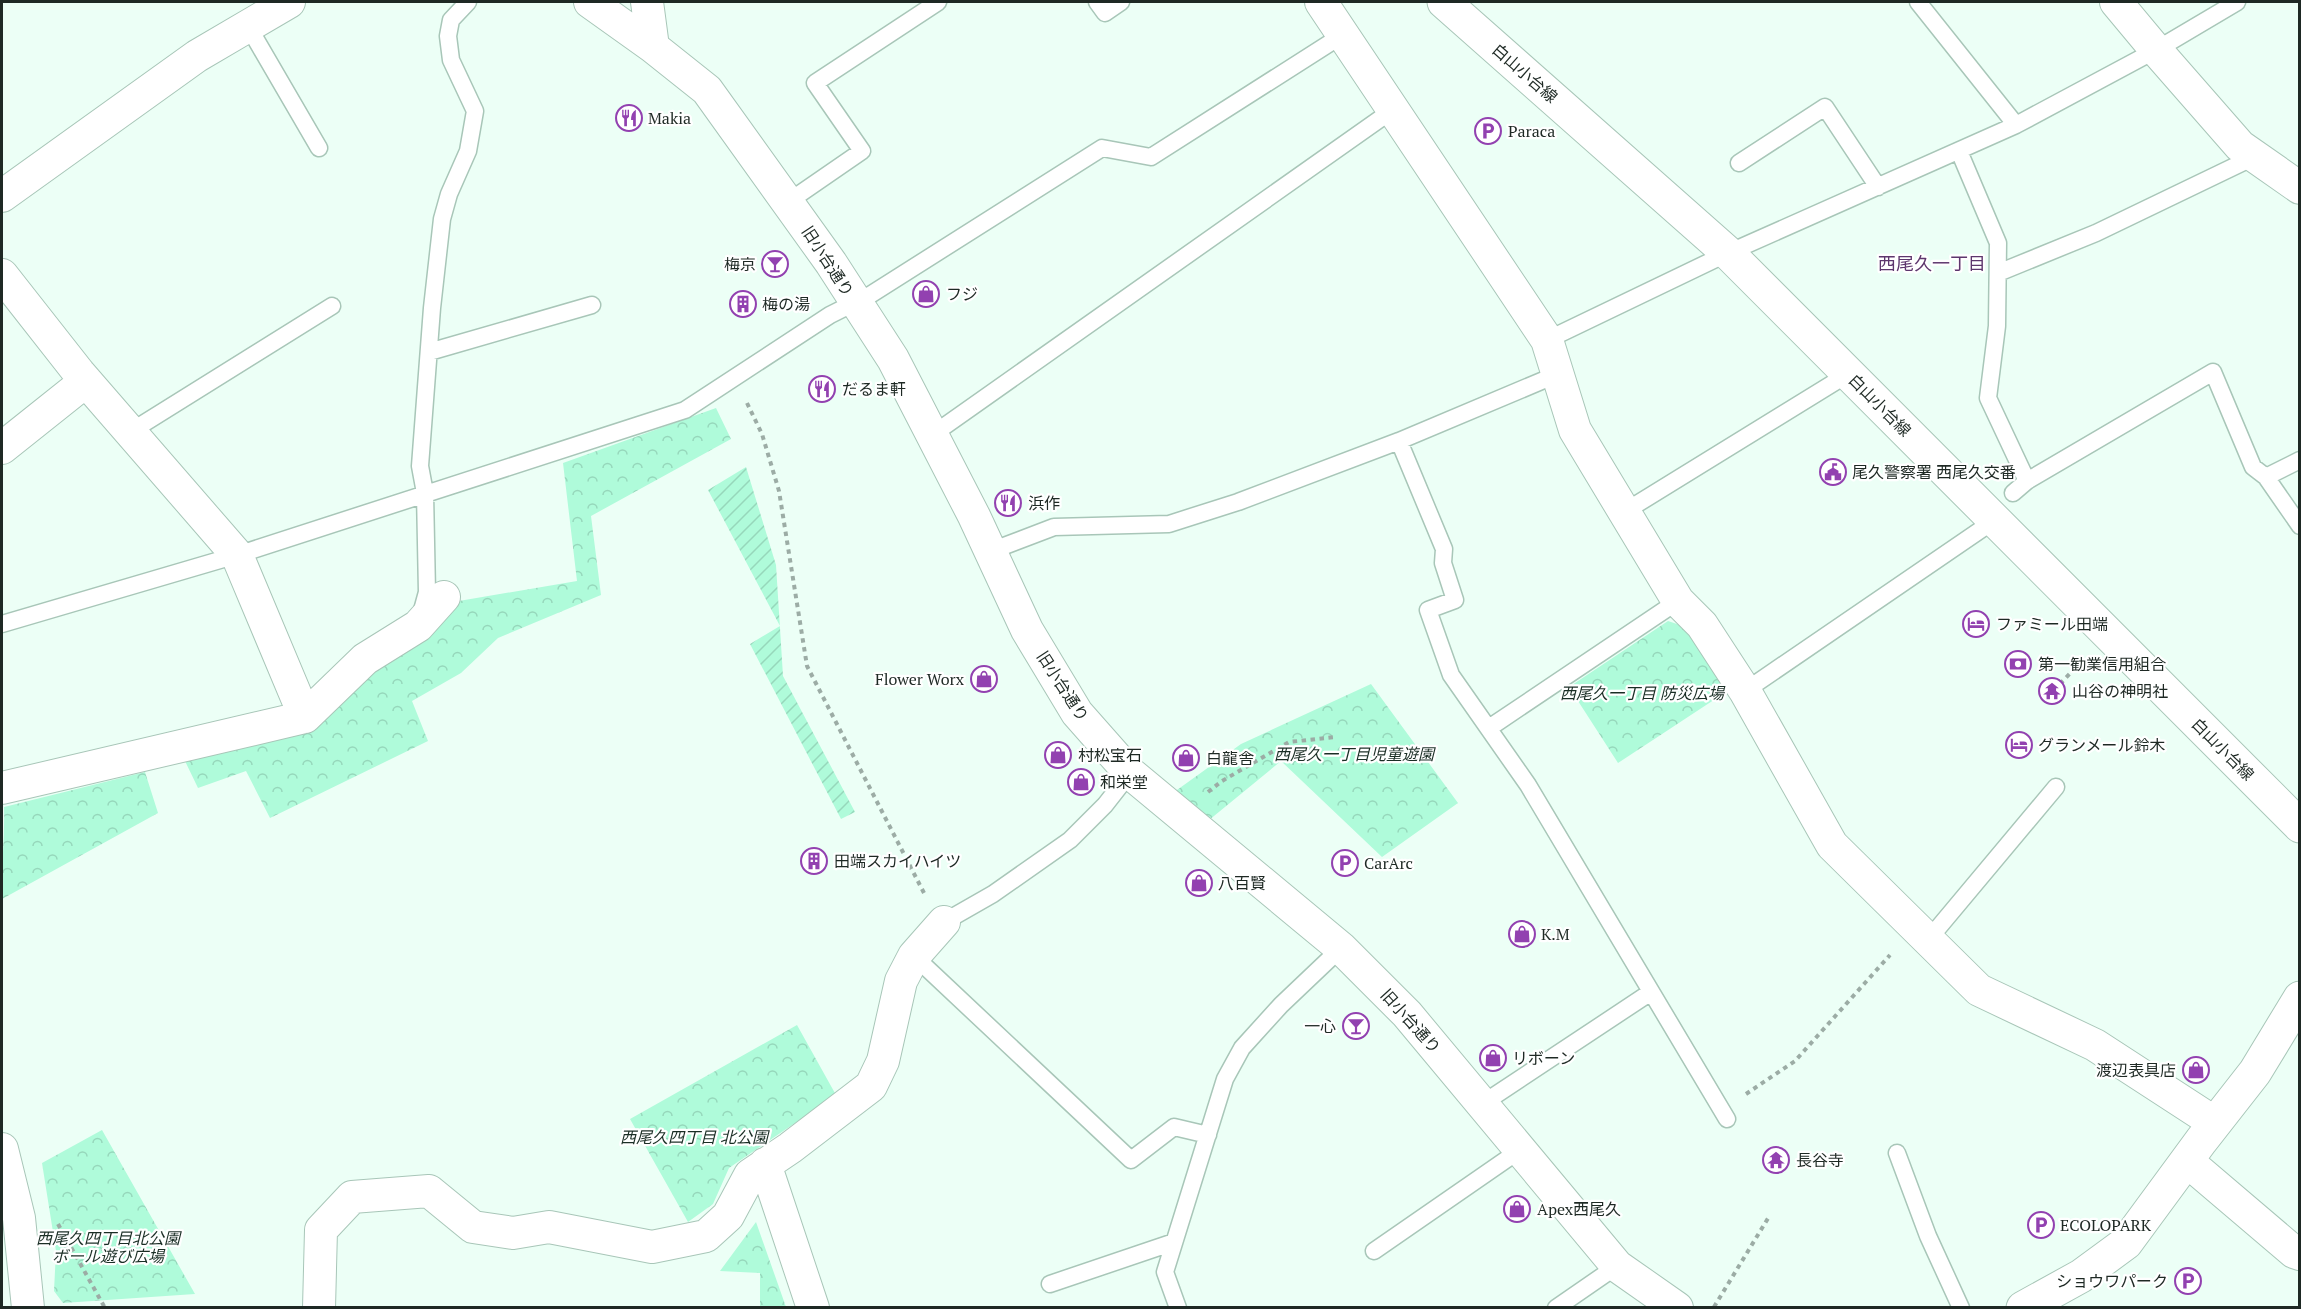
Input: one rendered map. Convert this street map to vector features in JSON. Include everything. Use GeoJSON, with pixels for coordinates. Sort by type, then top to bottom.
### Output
{"type":"FeatureCollection","features":[{"type":"Feature","properties":{"kind":"main road","name":"白山小台線"},"geometry":{"type":"LineString","coordinates":[[1444,2],[1728,253],[2300,826]]}},
{"type":"Feature","properties":{"kind":"main road"},"geometry":{"type":"LineString","coordinates":[[2042,1303],[2126,1244],[2255,1072],[2300,998]]}},
{"type":"Feature","properties":{"kind":"street"},"geometry":{"type":"LineString","coordinates":[[2,196],[197,56],[289,2]]}},
{"type":"Feature","properties":{"kind":"street","name":"旧小台通り"},"geometry":{"type":"LineString","coordinates":[[590,2],[653,47],[707,90],[789,202],[893,359],[991,551],[1027,630],[1077,713],[1130,773],[1341,948],[1407,1014],[1617,1266],[1677,1308]]}},
{"type":"Feature","properties":{"kind":"street"},"geometry":{"type":"LineString","coordinates":[[647,2],[653,47]]}},
{"type":"Feature","properties":{"kind":"street"},"geometry":{"type":"LineString","coordinates":[[1321,2],[1547,340],[1575,430],[1678,601],[1702,625],[1745,691],[1832,845],[1978,990],[2095,1045],[2216,1123]]}},
{"type":"Feature","properties":{"kind":"street"},"geometry":{"type":"LineString","coordinates":[[2116,2],[2240,146],[2300,188]]}},
{"type":"Feature","properties":{"kind":"street"},"geometry":{"type":"LineString","coordinates":[[2,275],[86,381],[237,555],[305,717]]}},
{"type":"Feature","properties":{"kind":"street"},"geometry":{"type":"LineString","coordinates":[[2,448],[86,381]]}},
{"type":"Feature","properties":{"kind":"street"},"geometry":{"type":"LineString","coordinates":[[2,788],[305,717],[366,658],[418,626],[444,597]]}},
{"type":"Feature","properties":{"kind":"street"},"geometry":{"type":"LineString","coordinates":[[319,1308],[321,1230],[352,1197],[429,1191],[473,1227],[513,1233],[549,1227],[652,1247],[706,1236],[728,1216],[750,1175],[790,1148],[871,1086],[883,1061],[901,981],[914,956],[944,922]]}},
{"type":"Feature","properties":{"kind":"street"},"geometry":{"type":"LineString","coordinates":[[2,1149],[19,1218],[28,1308]]}},
{"type":"Feature","properties":{"kind":"street"},"geometry":{"type":"LineString","coordinates":[[2187,1161],[2294,1252],[2300,1254]]}},
{"type":"Feature","properties":{"kind":"street"},"geometry":{"type":"LineString","coordinates":[[765,1164],[813,1308]]}},
{"type":"Feature","properties":{"kind":"lane"},"geometry":{"type":"LineString","coordinates":[[418,626],[427,592],[425,493],[420,466],[442,219],[449,194],[468,151],[475,111],[451,60],[448,36],[451,20],[468,2]]}},
{"type":"Feature","properties":{"kind":"lane"},"geometry":{"type":"LineString","coordinates":[[789,202],[862,151],[815,83],[938,2]]}},
{"type":"Feature","properties":{"kind":"lane"},"geometry":{"type":"LineString","coordinates":[[1097,2],[1105,13],[1121,2]]}},
{"type":"Feature","properties":{"kind":"lane"},"geometry":{"type":"LineString","coordinates":[[1918,2],[2016,125]]}},
{"type":"Feature","properties":{"kind":"lane"},"geometry":{"type":"LineString","coordinates":[[1547,340],[1728,253],[2016,125],[2156,50],[2237,2]]}},
{"type":"Feature","properties":{"kind":"lane"},"geometry":{"type":"LineString","coordinates":[[248,26],[319,148]]}},
{"type":"Feature","properties":{"kind":"lane"},"geometry":{"type":"LineString","coordinates":[[2,624],[237,555],[685,410],[830,315],[870,295],[1102,148],[1151,157],[1344,34]]}},
{"type":"Feature","properties":{"kind":"lane"},"geometry":{"type":"LineString","coordinates":[[1739,163],[1825,107],[1878,187]]}},
{"type":"Feature","properties":{"kind":"lane"},"geometry":{"type":"LineString","coordinates":[[932,435],[1394,109]]}},
{"type":"Feature","properties":{"kind":"lane"},"geometry":{"type":"LineString","coordinates":[[1959,151],[1998,243],[1996,326],[1988,398],[2027,480]]}},
{"type":"Feature","properties":{"kind":"lane"},"geometry":{"type":"LineString","coordinates":[[1998,273],[2096,233],[2256,156]]}},
{"type":"Feature","properties":{"kind":"lane"},"geometry":{"type":"LineString","coordinates":[[429,352],[592,305]]}},
{"type":"Feature","properties":{"kind":"lane"},"geometry":{"type":"LineString","coordinates":[[130,432],[332,306]]}},
{"type":"Feature","properties":{"kind":"lane"},"geometry":{"type":"LineString","coordinates":[[2013,493],[2027,480],[2213,372],[2253,467],[2266,477],[2300,526]]}},
{"type":"Feature","properties":{"kind":"lane"},"geometry":{"type":"LineString","coordinates":[[991,551],[1054,527],[1169,524],[1238,502],[1400,441],[1558,374]]}},
{"type":"Feature","properties":{"kind":"lane"},"geometry":{"type":"LineString","coordinates":[[1624,512],[1848,374]]}},
{"type":"Feature","properties":{"kind":"lane"},"geometry":{"type":"LineString","coordinates":[[1400,441],[1444,549],[1443,563],[1455,600],[1428,610],[1451,675],[1528,785],[1724,1115]]}},
{"type":"Feature","properties":{"kind":"lane"},"geometry":{"type":"LineString","coordinates":[[2266,477],[2300,460]]}},
{"type":"Feature","properties":{"kind":"lane"},"geometry":{"type":"LineString","coordinates":[[1745,691],[1995,520]]}},
{"type":"Feature","properties":{"kind":"lane"},"geometry":{"type":"LineString","coordinates":[[1489,728],[1678,601]]}},
{"type":"Feature","properties":{"kind":"lane"},"geometry":{"type":"LineString","coordinates":[[944,922],[993,894],[1070,840],[1106,805],[1130,773]]}},
{"type":"Feature","properties":{"kind":"lane"},"geometry":{"type":"LineString","coordinates":[[1922,933],[2056,787]]}},
{"type":"Feature","properties":{"kind":"lane"},"geometry":{"type":"LineString","coordinates":[[1178,1308],[1165,1272],[1225,1078],[1242,1048],[1281,1005],[1341,948]]}},
{"type":"Feature","properties":{"kind":"lane"},"geometry":{"type":"LineString","coordinates":[[914,956],[1131,1160],[1174,1127],[1208,1135]]}},
{"type":"Feature","properties":{"kind":"lane"},"geometry":{"type":"LineString","coordinates":[[1482,1104],[1651,992]]}},
{"type":"Feature","properties":{"kind":"lane"},"geometry":{"type":"LineString","coordinates":[[1374,1251],[1520,1150]]}},
{"type":"Feature","properties":{"kind":"lane"},"geometry":{"type":"LineString","coordinates":[[1897,1153],[1928,1236],[1961,1308]]}},
{"type":"Feature","properties":{"kind":"lane"},"geometry":{"type":"LineString","coordinates":[[1050,1284],[1174,1242]]}},
{"type":"Feature","properties":{"kind":"lane"},"geometry":{"type":"LineString","coordinates":[[1556,1308],[1617,1266]]}},
{"type":"Feature","properties":{"kind":"path"},"geometry":{"type":"LineString","coordinates":[[734,379],[762,434],[779,491],[807,666],[929,904],[944,922]]}},
{"type":"Feature","properties":{"kind":"path"},"geometry":{"type":"LineString","coordinates":[[2060,684],[2081,662]]}},
{"type":"Feature","properties":{"kind":"path"},"geometry":{"type":"LineString","coordinates":[[1179,814],[1222,781],[1289,742],[1335,737]]}},
{"type":"Feature","properties":{"kind":"path"},"geometry":{"type":"LineString","coordinates":[[1724,1115],[1795,1061],[1922,933]]}},
{"type":"Feature","properties":{"kind":"path"},"geometry":{"type":"LineString","coordinates":[[1714,1308],[1770,1215]]}},
{"type":"Feature","properties":{"kind":"path"},"geometry":{"type":"LineString","coordinates":[[55,1219],[105,1308]]}},
{"type":"Feature","properties":{"kind":"green space"},"geometry":{"type":"Polygon","coordinates":[[[716,408],[731,439],[591,516],[601,595],[498,638],[461,673],[412,701],[428,741],[270,818],[246,771],[198,788],[185,761],[310,726],[453,602],[577,581],[563,463],[716,408]]]}},
{"type":"Feature","properties":{"kind":"green space"},"geometry":{"type":"Polygon","coordinates":[[[746,467],[776,565],[780,626],[708,490],[746,467]]]}},
{"type":"Feature","properties":{"kind":"green space","name":"西尾久一丁目 防災広場"},"geometry":{"type":"Polygon","coordinates":[[[1668,621],[1695,630],[1732,688],[1618,763],[1569,687],[1668,621]]]}},
{"type":"Feature","properties":{"kind":"green space"},"geometry":{"type":"Polygon","coordinates":[[[780,626],[783,676],[855,812],[841,819],[750,644],[780,626]]]}},
{"type":"Feature","properties":{"kind":"green space","name":"西尾久一丁目児童遊園"},"geometry":{"type":"Polygon","coordinates":[[[1371,684],[1458,803],[1382,857],[1281,761],[1203,825],[1170,795],[1241,744],[1371,684]]]}},
{"type":"Feature","properties":{"kind":"green space"},"geometry":{"type":"Polygon","coordinates":[[[145,772],[158,813],[2,899],[4,807],[145,772]]]}},
{"type":"Feature","properties":{"kind":"green space","name":"西尾久四丁目 北公園"},"geometry":{"type":"Polygon","coordinates":[[[797,1025],[836,1095],[729,1168],[713,1204],[688,1222],[630,1119],[797,1025]]]}},
{"type":"Feature","properties":{"kind":"green space","name":"西尾久四丁目北公園 ボール遊び広場"},"geometry":{"type":"Polygon","coordinates":[[[102,1130],[195,1294],[63,1303],[54,1291],[56,1251],[42,1163],[102,1130]]]}},
{"type":"Feature","properties":{"kind":"green space"},"geometry":{"type":"Polygon","coordinates":[[[756,1222],[786,1307],[760,1307],[760,1273],[720,1271],[756,1222]]]}},
{"type":"Feature","properties":{"kind":"place","name":"Makia"},"geometry":{"type":"Point","coordinates":[629,118]}},
{"type":"Feature","properties":{"kind":"place","name":"Paraca"},"geometry":{"type":"Point","coordinates":[1488,131]}},
{"type":"Feature","properties":{"kind":"place","name":"梅京"},"geometry":{"type":"Point","coordinates":[775,264]}},
{"type":"Feature","properties":{"kind":"place","name":"フジ"},"geometry":{"type":"Point","coordinates":[926,294]}},
{"type":"Feature","properties":{"kind":"place","name":"梅の湯"},"geometry":{"type":"Point","coordinates":[743,304]}},
{"type":"Feature","properties":{"kind":"place","name":"だるま軒"},"geometry":{"type":"Point","coordinates":[822,389]}},
{"type":"Feature","properties":{"kind":"place","name":"尾久警察署 西尾久交番"},"geometry":{"type":"Point","coordinates":[1833,472]}},
{"type":"Feature","properties":{"kind":"place","name":"浜作"},"geometry":{"type":"Point","coordinates":[1008,503]}},
{"type":"Feature","properties":{"kind":"place","name":"ファミール田端"},"geometry":{"type":"Point","coordinates":[1976,624]}},
{"type":"Feature","properties":{"kind":"place","name":"第一勧業信用組合"},"geometry":{"type":"Point","coordinates":[2018,664]}},
{"type":"Feature","properties":{"kind":"place","name":"Flower Worx"},"geometry":{"type":"Point","coordinates":[984,679]}},
{"type":"Feature","properties":{"kind":"place","name":"山谷の神明社"},"geometry":{"type":"Point","coordinates":[2052,691]}},
{"type":"Feature","properties":{"kind":"place","name":"グランメール鈴木"},"geometry":{"type":"Point","coordinates":[2019,745]}},
{"type":"Feature","properties":{"kind":"place","name":"村松宝石"},"geometry":{"type":"Point","coordinates":[1058,755]}},
{"type":"Feature","properties":{"kind":"place","name":"白龍舎"},"geometry":{"type":"Point","coordinates":[1186,758]}},
{"type":"Feature","properties":{"kind":"place","name":"和栄堂"},"geometry":{"type":"Point","coordinates":[1081,782]}},
{"type":"Feature","properties":{"kind":"place","name":"田端スカイハイツ"},"geometry":{"type":"Point","coordinates":[814,861]}},
{"type":"Feature","properties":{"kind":"place","name":"CarArc"},"geometry":{"type":"Point","coordinates":[1345,863]}},
{"type":"Feature","properties":{"kind":"place","name":"八百賢"},"geometry":{"type":"Point","coordinates":[1199,883]}},
{"type":"Feature","properties":{"kind":"place","name":"K.M"},"geometry":{"type":"Point","coordinates":[1522,934]}},
{"type":"Feature","properties":{"kind":"place","name":"一心"},"geometry":{"type":"Point","coordinates":[1356,1026]}},
{"type":"Feature","properties":{"kind":"place","name":"リボーン"},"geometry":{"type":"Point","coordinates":[1493,1058]}},
{"type":"Feature","properties":{"kind":"place","name":"渡辺表具店"},"geometry":{"type":"Point","coordinates":[2196,1070]}},
{"type":"Feature","properties":{"kind":"place","name":"長谷寺"},"geometry":{"type":"Point","coordinates":[1776,1160]}},
{"type":"Feature","properties":{"kind":"place","name":"Apex西尾久"},"geometry":{"type":"Point","coordinates":[1517,1209]}},
{"type":"Feature","properties":{"kind":"place","name":"ECOLOPARK"},"geometry":{"type":"Point","coordinates":[2041,1225]}},
{"type":"Feature","properties":{"kind":"place","name":"ショウワパーク"},"geometry":{"type":"Point","coordinates":[2188,1281]}},
{"type":"Feature","properties":{"kind":"district","name":"西尾久一丁目"},"geometry":{"type":"Point","coordinates":[1932,263]}}]}
